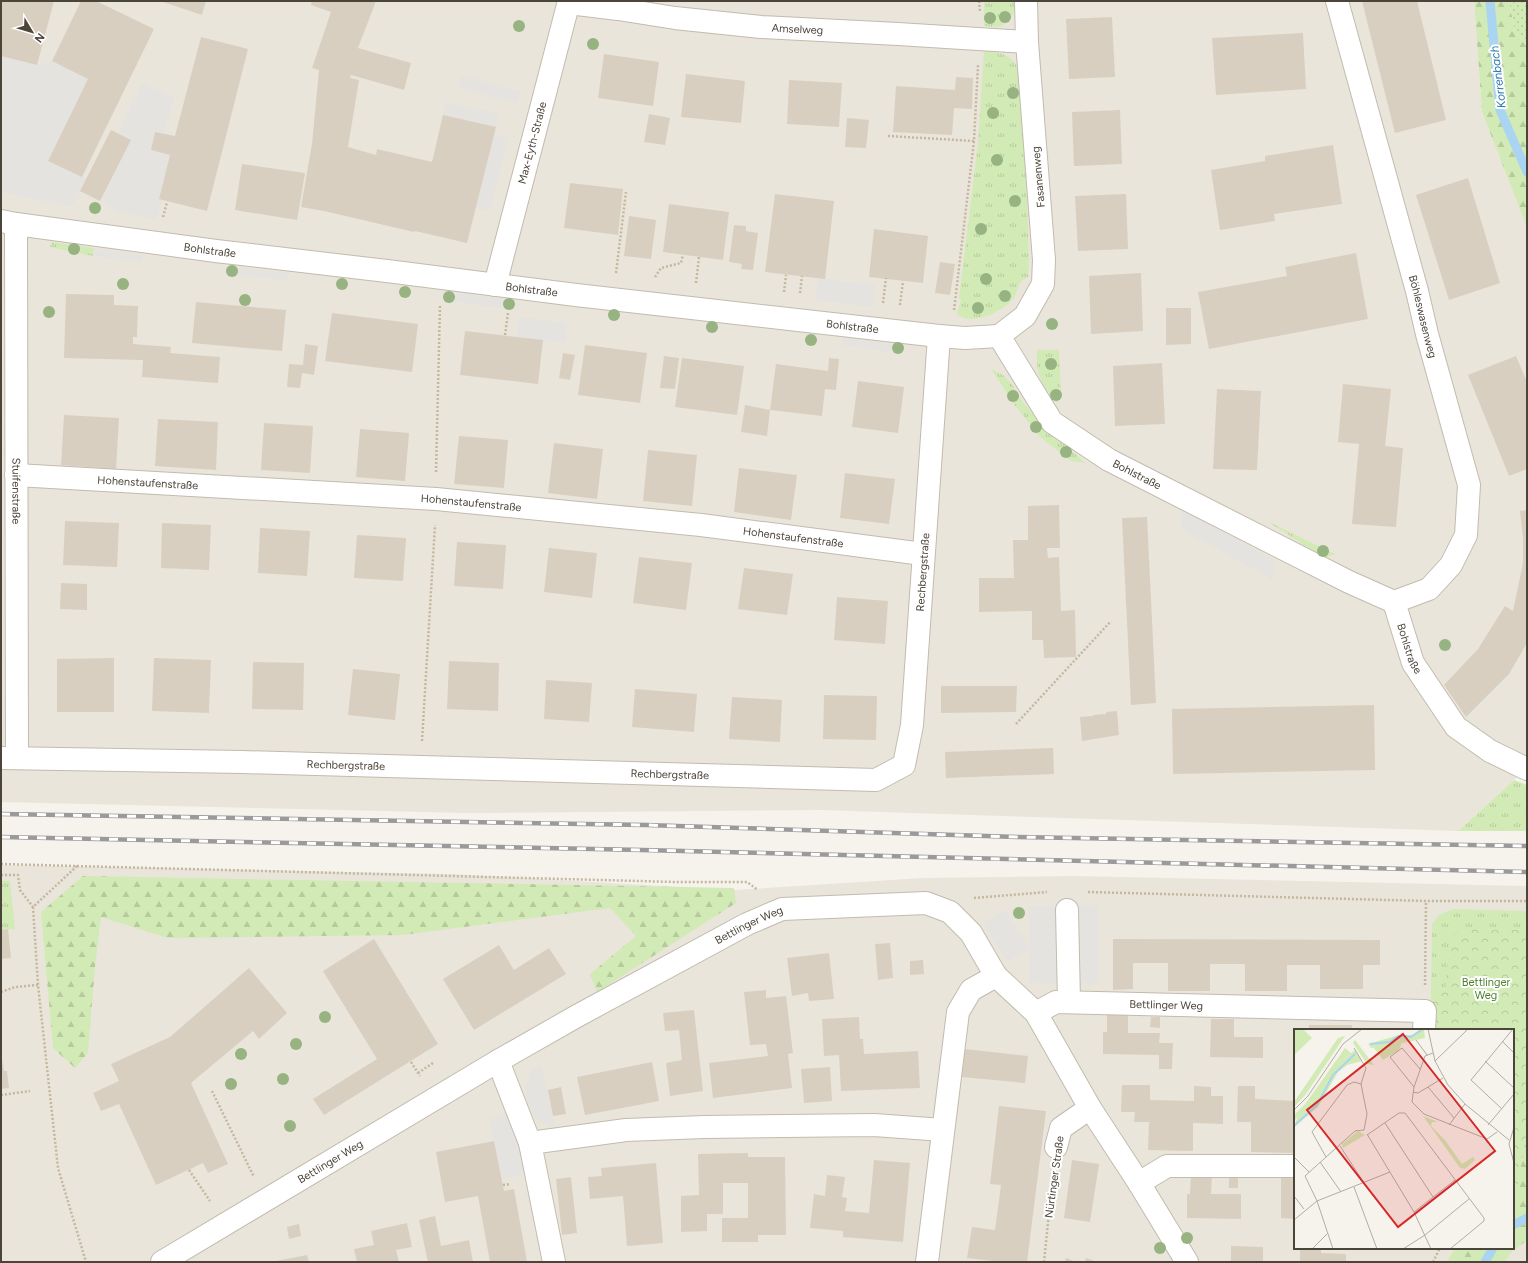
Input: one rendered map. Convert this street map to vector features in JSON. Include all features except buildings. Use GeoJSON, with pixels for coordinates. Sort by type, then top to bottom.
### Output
{"type":"FeatureCollection","features":[{"type":"Feature","properties":{"kind":"street","name":"Fasanenweg"},"geometry":{"type":"LineString","coordinates":[[999,336],[1025,316],[1043,284],[1044,260],[1027,42],[1026,1]]}},
{"type":"Feature","properties":{"kind":"street","name":"Böhleswasenweg"},"geometry":{"type":"LineString","coordinates":[[1337,1],[1469,485],[1466,535],[1451,565],[1429,589],[1394,602]]}},
{"type":"Feature","properties":{"kind":"street","name":"Amselweg"},"geometry":{"type":"LineString","coordinates":[[569,2],[682,19],[754,27],[1027,42]]}},
{"type":"Feature","properties":{"kind":"street","name":"Max-Eyth-Straße"},"geometry":{"type":"LineString","coordinates":[[495,284],[569,2]]}},
{"type":"Feature","properties":{"kind":"street","name":"Bohlstraße"},"geometry":{"type":"LineString","coordinates":[[8,223],[576,295],[939,336],[965,338],[999,336],[1052,422],[1109,460],[1342,579],[1394,602],[1413,663],[1456,726],[1490,751],[1527,769]]}},
{"type":"Feature","properties":{"kind":"street","name":"Stuifenstraße"},"geometry":{"type":"LineString","coordinates":[[8,223],[16,475],[9,758]]}},
{"type":"Feature","properties":{"kind":"street","name":"Rechbergstraße"},"geometry":{"type":"LineString","coordinates":[[9,758],[242,762],[876,780],[904,765],[912,725],[939,336]]}},
{"type":"Feature","properties":{"kind":"street","name":"Hohenstaufenstraße"},"geometry":{"type":"LineString","coordinates":[[16,475],[436,500],[701,525],[923,554]]}},
{"type":"Feature","properties":{"kind":"street","name":"Bettlinger Weg"},"geometry":{"type":"LineString","coordinates":[[162,1262],[498,1061],[577,1016],[747,924],[782,909],[926,903],[950,912],[971,933],[996,976],[1036,1013],[1090,1108],[1139,1183],[1187,1262]]}},
{"type":"Feature","properties":{"kind":"street"},"geometry":{"type":"LineString","coordinates":[[1067,910],[1069,1002]]}},
{"type":"Feature","properties":{"kind":"street"},"geometry":{"type":"LineString","coordinates":[[927,1262],[958,1012],[971,990],[996,976]]}},
{"type":"Feature","properties":{"kind":"street","name":"Bettlinger Weg"},"geometry":{"type":"LineString","coordinates":[[1036,1013],[1056,1002],[1069,1002],[1424,1021]]}},
{"type":"Feature","properties":{"kind":"street"},"geometry":{"type":"LineString","coordinates":[[498,1061],[530,1143],[554,1262]]}},
{"type":"Feature","properties":{"kind":"street","name":"Nürtinger Straße"},"geometry":{"type":"LineString","coordinates":[[1056,1148],[1061,1128],[1090,1108]]}},
{"type":"Feature","properties":{"kind":"street"},"geometry":{"type":"LineString","coordinates":[[530,1143],[626,1130],[704,1127],[874,1125],[943,1130]]}},
{"type":"Feature","properties":{"kind":"street"},"geometry":{"type":"LineString","coordinates":[[1139,1183],[1168,1166],[1294,1166]]}},
{"type":"Feature","properties":{"kind":"path"},"geometry":{"type":"LineString","coordinates":[[954,311],[974,141],[978,58]]}},
{"type":"Feature","properties":{"kind":"path"},"geometry":{"type":"LineString","coordinates":[[888,136],[974,141]]}},
{"type":"Feature","properties":{"kind":"path"},"geometry":{"type":"LineString","coordinates":[[616,277],[626,192]]}},
{"type":"Feature","properties":{"kind":"path"},"geometry":{"type":"LineString","coordinates":[[162,221],[167,202]]}},
{"type":"Feature","properties":{"kind":"path"},"geometry":{"type":"LineString","coordinates":[[654,282],[655,277],[661,268],[681,263],[682,255]]}},
{"type":"Feature","properties":{"kind":"path"},"geometry":{"type":"LineString","coordinates":[[696,287],[699,257]]}},
{"type":"Feature","properties":{"kind":"path"},"geometry":{"type":"LineString","coordinates":[[783,296],[786,275]]}},
{"type":"Feature","properties":{"kind":"path"},"geometry":{"type":"LineString","coordinates":[[436,468],[440,278]]}},
{"type":"Feature","properties":{"kind":"path"},"geometry":{"type":"LineString","coordinates":[[505,335],[508,311]]}},
{"type":"Feature","properties":{"kind":"path"},"geometry":{"type":"LineString","coordinates":[[420,768],[435,517]]}},
{"type":"Feature","properties":{"kind":"path"},"geometry":{"type":"LineString","coordinates":[[1016,724],[1111,621]]}},
{"type":"Feature","properties":{"kind":"path"},"geometry":{"type":"LineString","coordinates":[[1,864],[676,882],[747,882],[782,909]]}},
{"type":"Feature","properties":{"kind":"path"},"geometry":{"type":"LineString","coordinates":[[33,907],[78,866]]}},
{"type":"Feature","properties":{"kind":"path"},"geometry":{"type":"LineString","coordinates":[[1,875],[18,875],[20,890],[33,907],[38,985],[58,1168],[86,1262]]}},
{"type":"Feature","properties":{"kind":"path"},"geometry":{"type":"LineString","coordinates":[[972,899],[1055,891]]}},
{"type":"Feature","properties":{"kind":"path"},"geometry":{"type":"LineString","coordinates":[[1086,892],[1426,901],[1527,901]]}},
{"type":"Feature","properties":{"kind":"path"},"geometry":{"type":"LineString","coordinates":[[1424,1021],[1426,901]]}},
{"type":"Feature","properties":{"kind":"path"},"geometry":{"type":"LineString","coordinates":[[1,992],[15,987],[38,985]]}},
{"type":"Feature","properties":{"kind":"path"},"geometry":{"type":"LineString","coordinates":[[411,1062],[418,1074],[433,1063]]}},
{"type":"Feature","properties":{"kind":"path"},"geometry":{"type":"LineString","coordinates":[[1,1095],[30,1091]]}},
{"type":"Feature","properties":{"kind":"path"},"geometry":{"type":"LineString","coordinates":[[212,1091],[265,1200]]}},
{"type":"Feature","properties":{"kind":"path","name":"Nürtinger Straße"},"geometry":{"type":"LineString","coordinates":[[1044,1262],[1056,1148]]}},
{"type":"Feature","properties":{"kind":"path"},"geometry":{"type":"LineString","coordinates":[[189,1170],[226,1224]]}},
{"type":"Feature","properties":{"kind":"path"},"geometry":{"type":"LineString","coordinates":[[1433,1262],[1440,1249]]}},
{"type":"Feature","properties":{"kind":"shaded area"},"geometry":{"type":"Polygon","coordinates":[[[1,1],[1474,1],[1482,112],[1527,226],[1527,768],[1458,831],[821,810],[466,813],[1,802],[1,1]]]}},
{"type":"Feature","properties":{"kind":"shaded area"},"geometry":{"type":"Polygon","coordinates":[[[1,56],[37,65],[46,61],[52,61],[88,79],[48,161],[86,179],[71,207],[1,192],[1,56]]]}},
{"type":"Feature","properties":{"kind":"shaded area"},"geometry":{"type":"Polygon","coordinates":[[[462,75],[521,91],[517,104],[458,88],[462,75]]]}},
{"type":"Feature","properties":{"kind":"shaded area"},"geometry":{"type":"Polygon","coordinates":[[[142,83],[174,97],[164,134],[155,132],[151,150],[170,155],[159,199],[162,200],[157,220],[119,212],[100,201],[131,140],[118,133],[142,83]]]}},
{"type":"Feature","properties":{"kind":"shaded area"},"geometry":{"type":"Polygon","coordinates":[[[447,102],[499,114],[496,127],[443,115],[447,102]]]}},
{"type":"Feature","properties":{"kind":"shaded area"},"geometry":{"type":"Polygon","coordinates":[[[494,135],[508,139],[490,211],[476,208],[494,135]]]}},
{"type":"Feature","properties":{"kind":"shaded area"},"geometry":{"type":"Polygon","coordinates":[[[94,248],[143,255],[142,262],[93,256],[94,248]]]}},
{"type":"Feature","properties":{"kind":"shaded area"},"geometry":{"type":"Polygon","coordinates":[[[238,267],[288,273],[287,281],[236,275],[238,267]]]}},
{"type":"Feature","properties":{"kind":"shaded area"},"geometry":{"type":"Polygon","coordinates":[[[818,278],[875,285],[873,307],[815,300],[818,278]]]}},
{"type":"Feature","properties":{"kind":"shaded area"},"geometry":{"type":"Polygon","coordinates":[[[455,293],[506,299],[504,308],[454,302],[455,293]]]}},
{"type":"Feature","properties":{"kind":"shaded area"},"geometry":{"type":"Polygon","coordinates":[[[519,317],[567,323],[565,343],[517,337],[519,317]]]}},
{"type":"Feature","properties":{"kind":"shaded area"},"geometry":{"type":"Polygon","coordinates":[[[843,337],[892,344],[890,352],[842,345],[843,337]]]}},
{"type":"Feature","properties":{"kind":"shaded area"},"geometry":{"type":"Polygon","coordinates":[[[1182,509],[1273,559],[1273,580],[1181,529],[1182,509]]]}},
{"type":"Feature","properties":{"kind":"shaded area"},"geometry":{"type":"Polygon","coordinates":[[[1,865],[450,874],[736,890],[923,878],[1074,876],[1527,886],[1527,1262],[1,1262],[1,865]]]}},
{"type":"Feature","properties":{"kind":"shaded area"},"geometry":{"type":"Polygon","coordinates":[[[1098,905],[1098,984],[1029,983],[1029,949],[1007,962],[983,924],[1005,910],[1029,947],[1029,906],[1098,905]]]}},
{"type":"Feature","properties":{"kind":"shaded area"},"geometry":{"type":"Polygon","coordinates":[[[540,1065],[548,1090],[555,1129],[536,1119],[527,1101],[526,1088],[530,1073],[540,1065]]]}},
{"type":"Feature","properties":{"kind":"shaded area"},"geometry":{"type":"Polygon","coordinates":[[[509,1113],[518,1131],[526,1174],[502,1179],[489,1118],[509,1113]]]}},
{"type":"Feature","properties":{"kind":"green space"},"geometry":{"type":"Polygon","coordinates":[[[984,1],[1018,1],[1014,13],[1009,20],[998,27],[984,26],[984,1]]]}},
{"type":"Feature","properties":{"kind":"green space"},"geometry":{"type":"Polygon","coordinates":[[[1474,1],[1509,1],[1515,31],[1527,47],[1527,227],[1482,112],[1474,1]]]}},
{"type":"Feature","properties":{"kind":"green space"},"geometry":{"type":"Polygon","coordinates":[[[1509,1],[1527,1],[1527,47],[1515,31],[1509,1]]]}},
{"type":"Feature","properties":{"kind":"green space"},"geometry":{"type":"Polygon","coordinates":[[[984,51],[1000,54],[1011,59],[1018,69],[1023,86],[1029,260],[1028,277],[1022,281],[1014,297],[1008,304],[994,313],[970,319],[963,318],[957,314],[961,299],[959,298],[978,143],[984,51]]]}},
{"type":"Feature","properties":{"kind":"green space"},"geometry":{"type":"Polygon","coordinates":[[[52,242],[94,248],[93,256],[50,247],[52,242]]]}},
{"type":"Feature","properties":{"kind":"green space"},"geometry":{"type":"Polygon","coordinates":[[[1037,350],[1059,350],[1061,397],[1057,403],[1047,390],[1038,373],[1037,350]]]}},
{"type":"Feature","properties":{"kind":"green space"},"geometry":{"type":"Polygon","coordinates":[[[991,369],[1003,375],[1012,384],[1022,401],[1046,430],[1086,463],[1071,461],[1040,437],[1014,404],[991,369]]]}},
{"type":"Feature","properties":{"kind":"green space"},"geometry":{"type":"Polygon","coordinates":[[[1271,523],[1335,554],[1325,558],[1271,523]]]}},
{"type":"Feature","properties":{"kind":"green space"},"geometry":{"type":"Polygon","coordinates":[[[1514,780],[1527,785],[1527,831],[1458,831],[1514,780]]]}},
{"type":"Feature","properties":{"kind":"green space"},"geometry":{"type":"Polygon","coordinates":[[[83,876],[734,888],[736,903],[597,992],[590,974],[636,936],[610,908],[403,935],[168,938],[101,917],[95,967],[88,1053],[75,1068],[53,1048],[41,912],[83,876]]]}},
{"type":"Feature","properties":{"kind":"green space"},"geometry":{"type":"Polygon","coordinates":[[[1,881],[10,881],[15,929],[1,930],[1,881]]]}},
{"type":"Feature","properties":{"kind":"green space"},"geometry":{"type":"Polygon","coordinates":[[[1453,909],[1527,911],[1527,930],[1465,929],[1445,992],[1431,991],[1432,924],[1439,915],[1453,909]]]}},
{"type":"Feature","properties":{"kind":"green space","name":"Bettlinger Weg"},"geometry":{"type":"Polygon","coordinates":[[[1464,929],[1527,930],[1527,1130],[1518,1184],[1514,1186],[1514,1029],[1431,1029],[1431,991],[1445,991],[1450,937],[1464,929]]]}},
{"type":"Feature","properties":{"kind":"green space"},"geometry":{"type":"Polygon","coordinates":[[[1527,1130],[1527,1240],[1510,1253],[1505,1262],[1447,1262],[1454,1249],[1514,1249],[1514,1186],[1518,1184],[1527,1130]]]}},
{"type":"Feature","properties":{"kind":"waterway","name":"Korrenbach"},"geometry":{"type":"LineString","coordinates":[[1490,1],[1500,110],[1527,172]]}},
{"type":"Feature","properties":{"kind":"waterway","name":"Korrenbach"},"geometry":{"type":"LineString","coordinates":[[1514,1224],[1527,1218]]}},
{"type":"Feature","properties":{"kind":"waterway","name":"Korrenbach"},"geometry":{"type":"LineString","coordinates":[[1485,1262],[1492,1249]]}},
{"type":"Feature","properties":{"kind":"railway"},"geometry":{"type":"LineString","coordinates":[[1,814],[646,825],[1017,837],[1527,846]]}},
{"type":"Feature","properties":{"kind":"railway"},"geometry":{"type":"LineString","coordinates":[[1,837],[642,850],[1527,872]]}}]}
